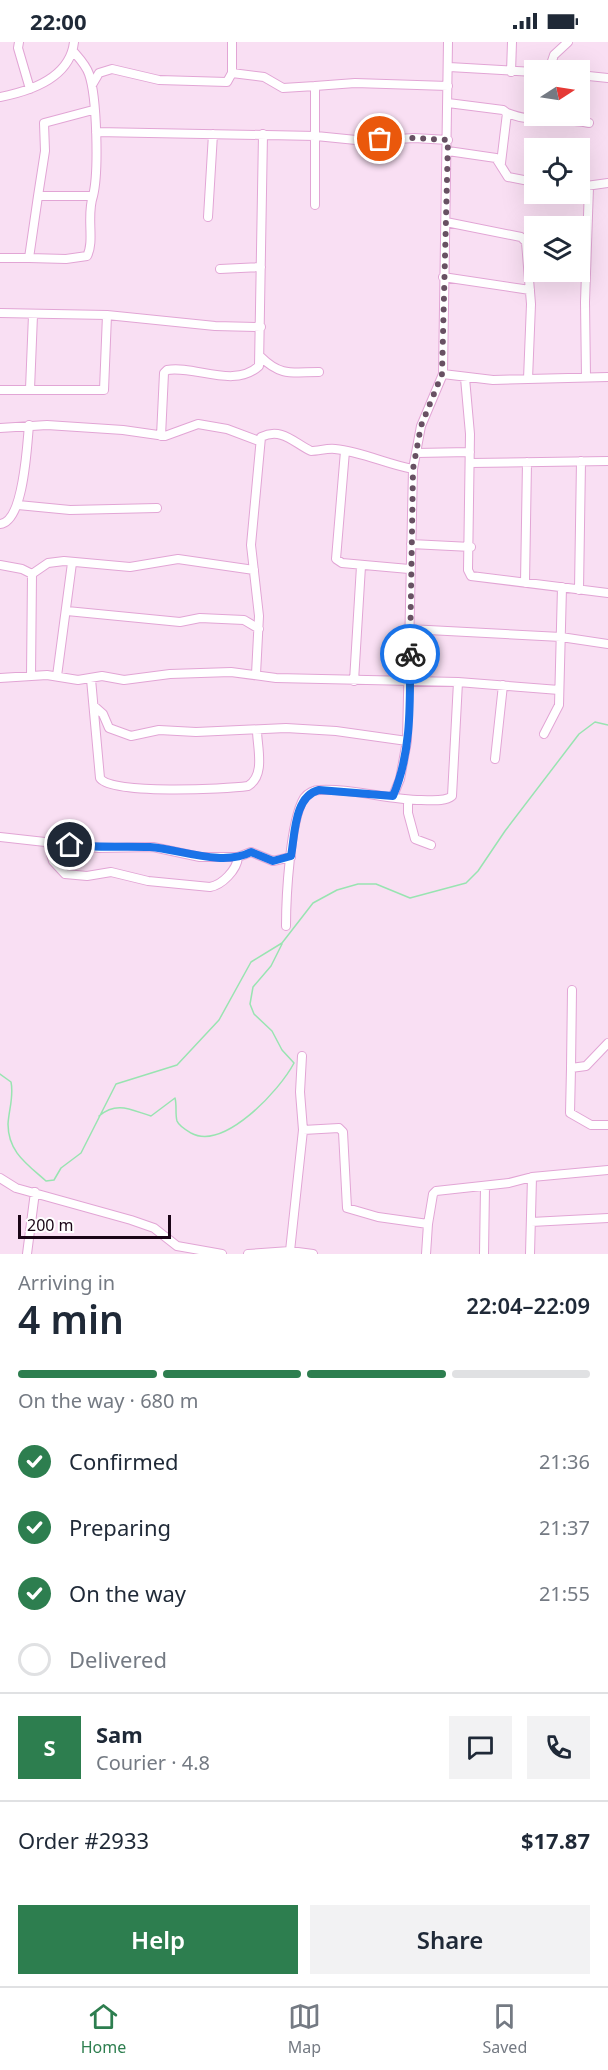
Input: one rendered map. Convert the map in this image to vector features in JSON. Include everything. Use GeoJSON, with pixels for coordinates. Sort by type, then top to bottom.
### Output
{"type":"FeatureCollection","features":[{"type":"Feature","properties":{"kind":"street"},"geometry":{"type":"LineString","coordinates":[[19,42],[18,48],[30,89]]}},
{"type":"Feature","properties":{"kind":"street"},"geometry":{"type":"LineString","coordinates":[[0,97],[30,89],[61,71],[73,51],[74,42]]}},
{"type":"Feature","properties":{"kind":"street"},"geometry":{"type":"LineString","coordinates":[[92,85],[99,73],[112,69],[159,80],[216,82],[230,80],[232,42]]}},
{"type":"Feature","properties":{"kind":"street"},"geometry":{"type":"LineString","coordinates":[[393,796],[400,779],[407,741],[413,469],[427,407],[442,374],[448,151],[448,42]]}},
{"type":"Feature","properties":{"kind":"street"},"geometry":{"type":"LineString","coordinates":[[511,72],[512,42]]}},
{"type":"Feature","properties":{"kind":"street"},"geometry":{"type":"LineString","coordinates":[[552,60],[554,55],[568,42]]}},
{"type":"Feature","properties":{"kind":"street"},"geometry":{"type":"LineString","coordinates":[[0,258],[87,256],[89,251],[88,216],[93,196],[96,132],[92,85],[85,66],[73,51]]}},
{"type":"Feature","properties":{"kind":"street"},"geometry":{"type":"LineString","coordinates":[[449,67],[524,72]]}},
{"type":"Feature","properties":{"kind":"street"},"geometry":{"type":"LineString","coordinates":[[232,73],[264,77],[283,88],[355,83],[448,86]]}},
{"type":"Feature","properties":{"kind":"street"},"geometry":{"type":"LineString","coordinates":[[590,76],[608,78]]}},
{"type":"Feature","properties":{"kind":"street"},"geometry":{"type":"LineString","coordinates":[[315,86],[315,205]]}},
{"type":"Feature","properties":{"kind":"street"},"geometry":{"type":"LineString","coordinates":[[448,103],[503,110],[524,119]]}},
{"type":"Feature","properties":{"kind":"street"},"geometry":{"type":"LineString","coordinates":[[29,258],[45,151],[44,123],[93,110]]}},
{"type":"Feature","properties":{"kind":"street"},"geometry":{"type":"LineString","coordinates":[[501,163],[507,113]]}},
{"type":"Feature","properties":{"kind":"street"},"geometry":{"type":"LineString","coordinates":[[96,132],[263,134],[366,141],[414,138],[448,140]]}},
{"type":"Feature","properties":{"kind":"street"},"geometry":{"type":"LineString","coordinates":[[208,217],[213,134]]}},
{"type":"Feature","properties":{"kind":"street"},"geometry":{"type":"LineString","coordinates":[[161,436],[164,373],[167,370],[203,375],[242,374],[259,366],[261,357],[263,134]]}},
{"type":"Feature","properties":{"kind":"street"},"geometry":{"type":"LineString","coordinates":[[448,151],[496,158],[508,177],[524,180]]}},
{"type":"Feature","properties":{"kind":"street"},"geometry":{"type":"LineString","coordinates":[[590,187],[608,183]]}},
{"type":"Feature","properties":{"kind":"street"},"geometry":{"type":"LineString","coordinates":[[38,196],[93,196]]}},
{"type":"Feature","properties":{"kind":"street"},"geometry":{"type":"LineString","coordinates":[[585,377],[588,204]]}},
{"type":"Feature","properties":{"kind":"street"},"geometry":{"type":"LineString","coordinates":[[446,222],[521,237],[527,248],[530,290],[528,378]]}},
{"type":"Feature","properties":{"kind":"street"},"geometry":{"type":"LineString","coordinates":[[220,269],[261,267]]}},
{"type":"Feature","properties":{"kind":"street"},"geometry":{"type":"LineString","coordinates":[[443,277],[530,290]]}},
{"type":"Feature","properties":{"kind":"street"},"geometry":{"type":"LineString","coordinates":[[0,313],[107,315],[215,326],[261,327]]}},
{"type":"Feature","properties":{"kind":"street"},"geometry":{"type":"LineString","coordinates":[[30,389],[33,315]]}},
{"type":"Feature","properties":{"kind":"street"},"geometry":{"type":"LineString","coordinates":[[0,390],[104,390],[107,315]]}},
{"type":"Feature","properties":{"kind":"street"},"geometry":{"type":"LineString","coordinates":[[261,357],[274,369],[290,373],[319,372]]}},
{"type":"Feature","properties":{"kind":"street"},"geometry":{"type":"LineString","coordinates":[[442,374],[493,380],[608,377]]}},
{"type":"Feature","properties":{"kind":"street"},"geometry":{"type":"LineString","coordinates":[[465,378],[470,452],[471,547],[468,570],[471,576],[608,593]]}},
{"type":"Feature","properties":{"kind":"street"},"geometry":{"type":"LineString","coordinates":[[0,428],[29,425],[123,430],[161,436],[171,435],[198,424],[227,429],[259,441]]}},
{"type":"Feature","properties":{"kind":"street"},"geometry":{"type":"LineString","coordinates":[[0,524],[11,519],[18,505],[29,425]]}},
{"type":"Feature","properties":{"kind":"street"},"geometry":{"type":"LineString","coordinates":[[256,675],[259,629],[251,545],[259,441],[266,434],[279,434],[295,439],[311,451],[335,449],[374,456],[393,465],[413,469]]}},
{"type":"Feature","properties":{"kind":"street"},"geometry":{"type":"LineString","coordinates":[[345,451],[336,559],[342,563],[361,566],[410,569]]}},
{"type":"Feature","properties":{"kind":"street"},"geometry":{"type":"LineString","coordinates":[[416,453],[470,452]]}},
{"type":"Feature","properties":{"kind":"street"},"geometry":{"type":"LineString","coordinates":[[470,463],[608,461]]}},
{"type":"Feature","properties":{"kind":"street"},"geometry":{"type":"LineString","coordinates":[[525,583],[527,462]]}},
{"type":"Feature","properties":{"kind":"street"},"geometry":{"type":"LineString","coordinates":[[579,590],[581,462]]}},
{"type":"Feature","properties":{"kind":"street"},"geometry":{"type":"LineString","coordinates":[[18,505],[70,510],[157,508]]}},
{"type":"Feature","properties":{"kind":"street"},"geometry":{"type":"LineString","coordinates":[[411,544],[471,547]]}},
{"type":"Feature","properties":{"kind":"street"},"geometry":{"type":"LineString","coordinates":[[32,574],[48,563],[64,561],[130,567],[178,559],[254,570]]}},
{"type":"Feature","properties":{"kind":"street"},"geometry":{"type":"LineString","coordinates":[[57,676],[72,563]]}},
{"type":"Feature","properties":{"kind":"street"},"geometry":{"type":"LineString","coordinates":[[0,565],[22,569],[32,574]]}},
{"type":"Feature","properties":{"kind":"street"},"geometry":{"type":"LineString","coordinates":[[354,681],[361,566]]}},
{"type":"Feature","properties":{"kind":"street"},"geometry":{"type":"LineString","coordinates":[[31,676],[32,574]]}},
{"type":"Feature","properties":{"kind":"street"},"geometry":{"type":"LineString","coordinates":[[544,734],[559,705],[561,587]]}},
{"type":"Feature","properties":{"kind":"street"},"geometry":{"type":"LineString","coordinates":[[67,611],[180,622],[200,618],[244,620],[259,629]]}},
{"type":"Feature","properties":{"kind":"street"},"geometry":{"type":"LineString","coordinates":[[409,629],[561,637],[608,644]]}},
{"type":"Feature","properties":{"kind":"street"},"geometry":{"type":"LineString","coordinates":[[0,678],[57,676],[92,679],[102,676],[124,680],[159,675],[231,672],[354,681],[458,682],[559,690]]}},
{"type":"Feature","properties":{"kind":"street"},"geometry":{"type":"LineString","coordinates":[[92,679],[102,782],[112,785],[153,788],[248,786],[257,777],[260,767],[257,730]]}},
{"type":"Feature","properties":{"kind":"street"},"geometry":{"type":"LineString","coordinates":[[286,926],[287,881],[298,818],[304,799],[311,792],[319,790],[393,796],[408,800],[443,799],[452,796],[458,682]]}},
{"type":"Feature","properties":{"kind":"street"},"geometry":{"type":"LineString","coordinates":[[495,759],[503,685]]}},
{"type":"Feature","properties":{"kind":"street"},"geometry":{"type":"LineString","coordinates":[[94,706],[104,714],[109,728],[131,736],[159,730],[172,732],[336,731],[407,741]]}},
{"type":"Feature","properties":{"kind":"street"},"geometry":{"type":"LineString","coordinates":[[408,800],[411,831],[415,839],[431,845]]}},
{"type":"Feature","properties":{"kind":"street"},"geometry":{"type":"LineString","coordinates":[[0,837],[36,839],[48,844],[99,848],[153,847],[200,857],[238,858],[251,852],[273,861],[291,856]]}},
{"type":"Feature","properties":{"kind":"street"},"geometry":{"type":"LineString","coordinates":[[48,844],[53,861],[65,874],[87,876],[111,872],[140,880],[210,887],[219,884],[236,867],[238,858]]}},
{"type":"Feature","properties":{"kind":"street"},"geometry":{"type":"LineString","coordinates":[[572,990],[570,1113],[591,1125],[608,1125]]}},
{"type":"Feature","properties":{"kind":"street"},"geometry":{"type":"LineString","coordinates":[[571,1068],[586,1066],[608,1043]]}},
{"type":"Feature","properties":{"kind":"street"},"geometry":{"type":"LineString","coordinates":[[290,1251],[303,1130],[300,1092],[302,1056]]}},
{"type":"Feature","properties":{"kind":"street"},"geometry":{"type":"LineString","coordinates":[[303,1130],[339,1128],[344,1132],[346,1208],[378,1217],[428,1224]]}},
{"type":"Feature","properties":{"kind":"street"},"geometry":{"type":"LineString","coordinates":[[426,1254],[428,1224],[433,1194],[436,1191],[485,1187],[532,1177],[608,1170]]}},
{"type":"Feature","properties":{"kind":"street"},"geometry":{"type":"LineString","coordinates":[[530,1254],[532,1177]]}},
{"type":"Feature","properties":{"kind":"street"},"geometry":{"type":"LineString","coordinates":[[0,1178],[16,1188],[154,1228],[177,1246],[222,1254]]}},
{"type":"Feature","properties":{"kind":"street"},"geometry":{"type":"LineString","coordinates":[[484,1254],[485,1187]]}},
{"type":"Feature","properties":{"kind":"street"},"geometry":{"type":"LineString","coordinates":[[27,1254],[34,1192]]}},
{"type":"Feature","properties":{"kind":"street"},"geometry":{"type":"LineString","coordinates":[[531,1222],[608,1218]]}},
{"type":"Feature","properties":{"kind":"street"},"geometry":{"type":"LineString","coordinates":[[248,1254],[290,1251],[313,1254]]}},
{"type":"Feature","properties":{"kind":"waterway"},"geometry":{"type":"LineString","coordinates":[[0,1074],[11,1082],[12,1087],[8,1124],[15,1150],[46,1181],[54,1180],[61,1168],[81,1153],[116,1084],[177,1065],[219,1020],[251,962],[282,943],[313,903],[337,890],[358,884],[376,884],[410,898],[466,883],[478,871],[505,831],[579,734],[595,722],[608,725]]}},
{"type":"Feature","properties":{"kind":"waterway"},"geometry":{"type":"LineString","coordinates":[[99,1116],[106,1111],[118,1108],[131,1109],[151,1116],[175,1098],[178,1123],[191,1133],[204,1136],[219,1133],[234,1126],[264,1102],[294,1063],[282,1050],[272,1031],[254,1014],[250,1004],[253,987],[271,966],[282,944]]}},
{"type":"Feature","properties":{"kind":"way so far"},"geometry":{"type":"LineString","coordinates":[[380,139],[448,140],[442,374],[421,426],[413,469],[410,654]]}},
{"type":"Feature","properties":{"kind":"route"},"geometry":{"type":"LineString","coordinates":[[70,845],[99,848],[153,847],[200,857],[211,855],[238,858],[251,852],[273,861],[291,856],[298,818],[304,799],[311,792],[319,790],[393,796],[400,779],[406,747],[410,654]]}}]}
